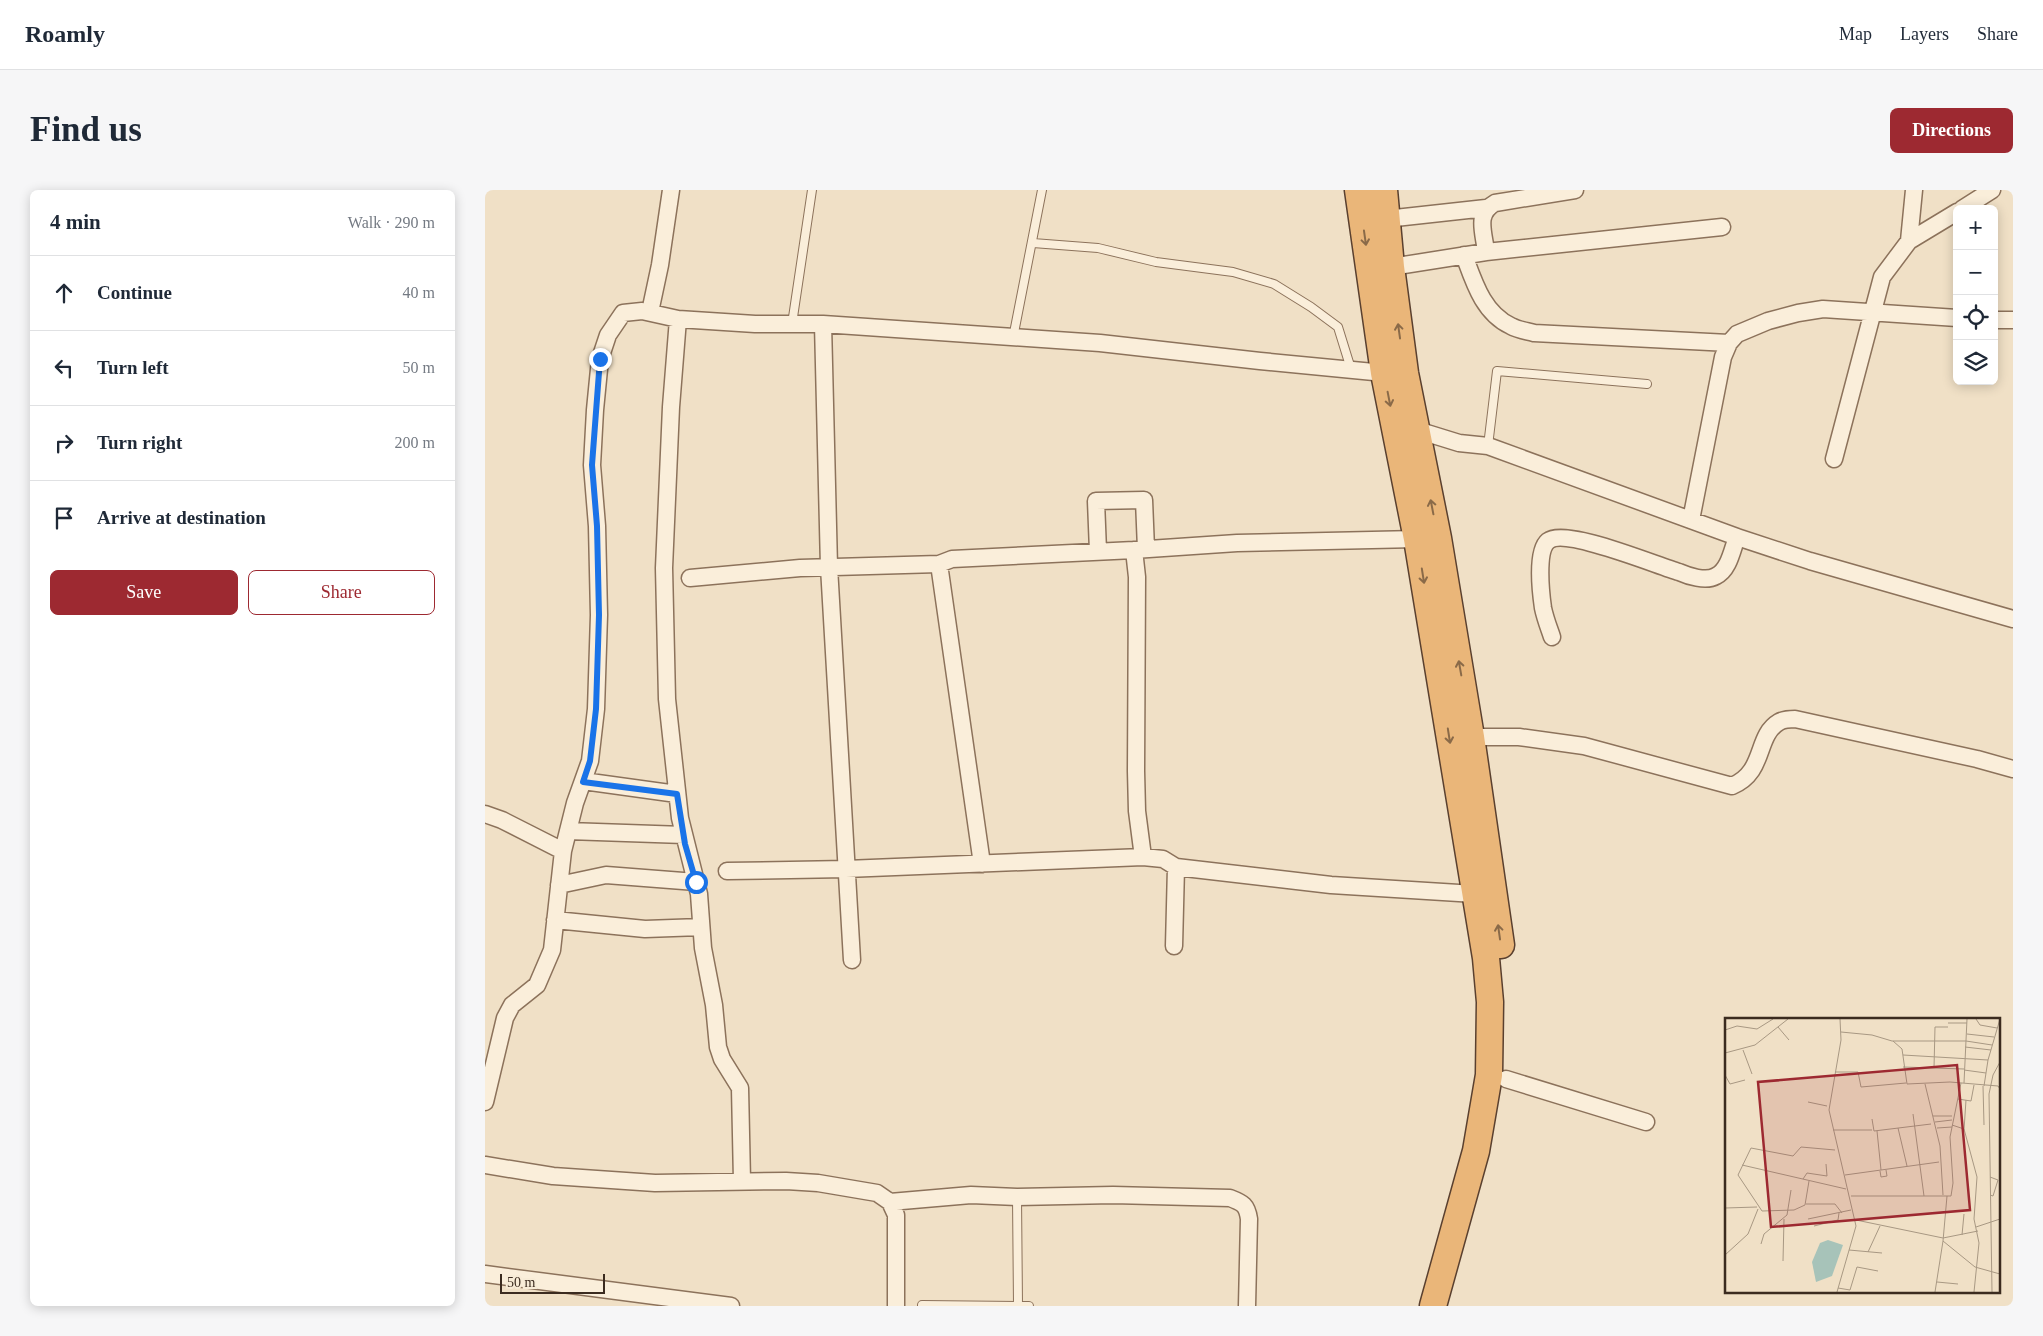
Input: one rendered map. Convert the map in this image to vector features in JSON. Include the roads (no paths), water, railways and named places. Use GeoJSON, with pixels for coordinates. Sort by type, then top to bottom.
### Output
{"type":"FeatureCollection","features":[{"type":"Feature","properties":{"kind":"highway"},"geometry":{"type":"LineString","coordinates":[[1358,190],[1384,372],[1417,539],[1486,958],[1490,1002],[1489,1074],[1476,1151],[1433,1306]]}},
{"type":"Feature","properties":{"kind":"highway"},"geometry":{"type":"LineString","coordinates":[[1384,190],[1391,267],[1405,373],[1438,538],[1471,737],[1507,995],[1506,1079],[1492,1155],[1451,1306]]}},
{"type":"Feature","properties":{"kind":"street"},"geometry":{"type":"LineString","coordinates":[[650,312],[660,265],[671,190]]}},
{"type":"Feature","properties":{"kind":"street"},"geometry":{"type":"LineString","coordinates":[[1386,219],[1486,208],[1495,203],[1575,190]]}},
{"type":"Feature","properties":{"kind":"street"},"geometry":{"type":"LineString","coordinates":[[1909,241],[1914,190]]}},
{"type":"Feature","properties":{"kind":"street"},"geometry":{"type":"LineString","coordinates":[[1968,205],[1992,190]]}},
{"type":"Feature","properties":{"kind":"street"},"geometry":{"type":"LineString","coordinates":[[1486,208],[1481,215],[1486,252]]}},
{"type":"Feature","properties":{"kind":"street"},"geometry":{"type":"LineString","coordinates":[[1834,459],[1882,277],[1909,241],[1953,214]]}},
{"type":"Feature","properties":{"kind":"street"},"geometry":{"type":"LineString","coordinates":[[1391,267],[1486,252],[1722,227]]}},
{"type":"Feature","properties":{"kind":"street"},"geometry":{"type":"LineString","coordinates":[[1464,255],[1482,299],[1495,316],[1511,327],[1534,333],[1729,344]]}},
{"type":"Feature","properties":{"kind":"street"},"geometry":{"type":"LineString","coordinates":[[1691,520],[1723,357],[1729,344],[1737,334],[1798,313],[1823,309],[1953,318]]}},
{"type":"Feature","properties":{"kind":"street"},"geometry":{"type":"LineString","coordinates":[[485,1102],[492,1047],[512,1005],[537,985],[552,950],[563,851],[590,761],[596,709],[599,615],[597,526],[592,465],[600,359],[608,334],[623,313],[650,312],[678,319],[823,324],[1101,343],[1260,362],[1384,372]]}},
{"type":"Feature","properties":{"kind":"street"},"geometry":{"type":"LineString","coordinates":[[678,319],[671,407],[664,568],[667,699],[683,835],[699,894],[701,927],[714,1005],[718,1047],[722,1059],[740,1088],[742,1181]]}},
{"type":"Feature","properties":{"kind":"street"},"geometry":{"type":"LineString","coordinates":[[1998,320],[2013,320]]}},
{"type":"Feature","properties":{"kind":"street"},"geometry":{"type":"LineString","coordinates":[[823,324],[829,567],[852,960]]}},
{"type":"Feature","properties":{"kind":"street"},"geometry":{"type":"LineString","coordinates":[[1417,430],[1459,443],[1488,446],[1737,537],[1810,561],[2013,619]]}},
{"type":"Feature","properties":{"kind":"street"},"geometry":{"type":"LineString","coordinates":[[1098,552],[1096,501],[1144,500],[1137,577],[1137,811],[1143,857]]}},
{"type":"Feature","properties":{"kind":"street"},"geometry":{"type":"LineString","coordinates":[[1552,637],[1543,609],[1541,575],[1541,554],[1549,540],[1571,538],[1592,542],[1661,567],[1701,578],[1714,578],[1723,571],[1737,537]]}},
{"type":"Feature","properties":{"kind":"street"},"geometry":{"type":"LineString","coordinates":[[690,578],[829,567],[939,564],[952,559],[1237,544],[1417,539]]}},
{"type":"Feature","properties":{"kind":"street"},"geometry":{"type":"LineString","coordinates":[[939,564],[981,864]]}},
{"type":"Feature","properties":{"kind":"street"},"geometry":{"type":"LineString","coordinates":[[1471,737],[1519,738],[1584,746],[1732,786],[1741,782],[1750,774],[1772,727],[1781,721],[1795,719],[1968,756],[2013,769]]}},
{"type":"Feature","properties":{"kind":"street"},"geometry":{"type":"LineString","coordinates":[[583,782],[677,794]]}},
{"type":"Feature","properties":{"kind":"street"},"geometry":{"type":"LineString","coordinates":[[485,814],[502,820],[563,851]]}},
{"type":"Feature","properties":{"kind":"street"},"geometry":{"type":"LineString","coordinates":[[568,831],[683,835]]}},
{"type":"Feature","properties":{"kind":"street"},"geometry":{"type":"LineString","coordinates":[[727,871],[846,869],[1143,857],[1163,859],[1176,867],[1331,885],[1475,894]]}},
{"type":"Feature","properties":{"kind":"street"},"geometry":{"type":"LineString","coordinates":[[1175,946],[1176,867]]}},
{"type":"Feature","properties":{"kind":"street"},"geometry":{"type":"LineString","coordinates":[[559,885],[606,875],[696,882]]}},
{"type":"Feature","properties":{"kind":"street"},"geometry":{"type":"LineString","coordinates":[[555,920],[645,929],[701,927]]}},
{"type":"Feature","properties":{"kind":"street"},"geometry":{"type":"LineString","coordinates":[[1506,1079],[1646,1122]]}},
{"type":"Feature","properties":{"kind":"street"},"geometry":{"type":"LineString","coordinates":[[485,1165],[553,1176],[645,1182],[794,1181],[844,1186],[877,1193],[890,1202],[896,1214],[896,1306]]}},
{"type":"Feature","properties":{"kind":"street"},"geometry":{"type":"LineString","coordinates":[[890,1202],[971,1195],[1230,1198],[1242,1202],[1247,1208],[1249,1219],[1247,1306]]}},
{"type":"Feature","properties":{"kind":"street"},"geometry":{"type":"LineString","coordinates":[[485,1274],[660,1302],[731,1306]]}},
{"type":"Feature","properties":{"kind":"lane"},"geometry":{"type":"LineString","coordinates":[[792,324],[812,190]]}},
{"type":"Feature","properties":{"kind":"lane"},"geometry":{"type":"LineString","coordinates":[[1013,338],[1042,190]]}},
{"type":"Feature","properties":{"kind":"lane"},"geometry":{"type":"LineString","coordinates":[[1033,243],[1098,248],[1156,262],[1233,272],[1274,284],[1339,327],[1351,369]]}},
{"type":"Feature","properties":{"kind":"lane"},"geometry":{"type":"LineString","coordinates":[[1488,446],[1497,371],[1647,384]]}},
{"type":"Feature","properties":{"kind":"lane"},"geometry":{"type":"LineString","coordinates":[[1017,1197],[1018,1305]]}},
{"type":"Feature","properties":{"kind":"lane"},"geometry":{"type":"LineString","coordinates":[[922,1305],[1029,1306]]}}]}
